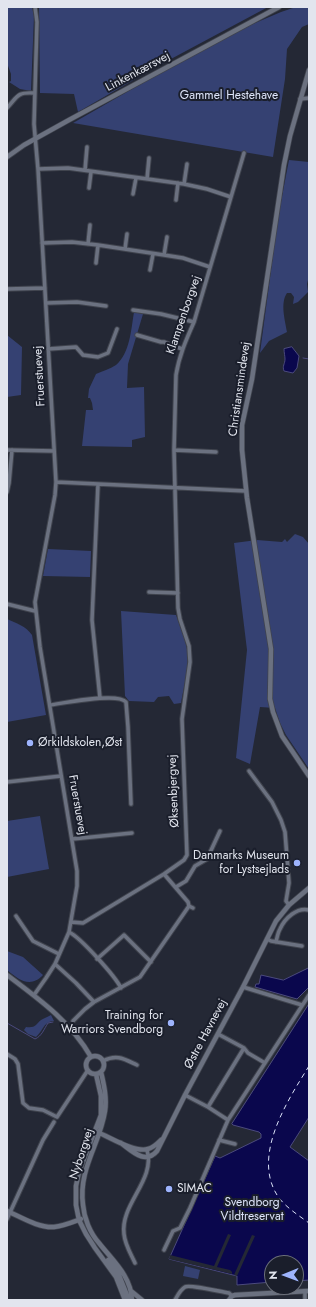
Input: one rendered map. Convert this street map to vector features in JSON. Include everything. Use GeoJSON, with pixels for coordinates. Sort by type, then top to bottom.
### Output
{"type":"FeatureCollection","features":[{"type":"Feature","properties":{"kind":"street","name":"Fruerstuevej"},"geometry":{"type":"LineString","coordinates":[[34,995],[55,964],[69,932],[77,886],[77,871],[34,602],[55,495],[56,482],[38,169],[34,124],[37,22],[35,7]]}},
{"type":"Feature","properties":{"kind":"street","name":"Linkenkærsvej"},"geometry":{"type":"LineString","coordinates":[[7,156],[19,148],[279,7]]}},
{"type":"Feature","properties":{"kind":"street","name":"Christiansmindevej"},"geometry":{"type":"LineString","coordinates":[[309,70],[290,136],[284,165],[252,379],[242,425],[242,457],[246,492],[271,649],[270,699],[282,736],[309,776]]}},
{"type":"Feature","properties":{"kind":"street"},"geometry":{"type":"LineString","coordinates":[[7,108],[20,95],[24,93],[34,94]]}},
{"type":"Feature","properties":{"kind":"street"},"geometry":{"type":"LineString","coordinates":[[300,99],[309,98]]}},
{"type":"Feature","properties":{"kind":"street"},"geometry":{"type":"LineString","coordinates":[[85,170],[87,147]]}},
{"type":"Feature","properties":{"kind":"street","name":"Klampenborgvej"},"geometry":{"type":"LineString","coordinates":[[175,488],[174,450],[176,375],[178,364],[182,349],[194,322],[244,153]]}},
{"type":"Feature","properties":{"kind":"street"},"geometry":{"type":"LineString","coordinates":[[147,179],[149,158]]}},
{"type":"Feature","properties":{"kind":"street"},"geometry":{"type":"LineString","coordinates":[[184,184],[187,164]]}},
{"type":"Feature","properties":{"kind":"street"},"geometry":{"type":"LineString","coordinates":[[38,169],[68,168],[184,184],[207,189],[231,197]]}},
{"type":"Feature","properties":{"kind":"street"},"geometry":{"type":"LineString","coordinates":[[89,188],[91,172]]}},
{"type":"Feature","properties":{"kind":"street"},"geometry":{"type":"LineString","coordinates":[[133,194],[136,178]]}},
{"type":"Feature","properties":{"kind":"street"},"geometry":{"type":"LineString","coordinates":[[176,200],[178,184]]}},
{"type":"Feature","properties":{"kind":"street"},"geometry":{"type":"LineString","coordinates":[[88,244],[90,225]]}},
{"type":"Feature","properties":{"kind":"street"},"geometry":{"type":"LineString","coordinates":[[125,249],[127,234]]}},
{"type":"Feature","properties":{"kind":"street"},"geometry":{"type":"LineString","coordinates":[[164,255],[167,237]]}},
{"type":"Feature","properties":{"kind":"street"},"geometry":{"type":"LineString","coordinates":[[42,243],[72,242],[98,245],[183,258],[210,267]]}},
{"type":"Feature","properties":{"kind":"street"},"geometry":{"type":"LineString","coordinates":[[96,263],[98,245]]}},
{"type":"Feature","properties":{"kind":"street"},"geometry":{"type":"LineString","coordinates":[[150,270],[152,254]]}},
{"type":"Feature","properties":{"kind":"street"},"geometry":{"type":"LineString","coordinates":[[7,289],[45,288]]}},
{"type":"Feature","properties":{"kind":"street"},"geometry":{"type":"LineString","coordinates":[[46,303],[77,302],[106,306]]}},
{"type":"Feature","properties":{"kind":"street"},"geometry":{"type":"LineString","coordinates":[[133,310],[162,314],[194,322]]}},
{"type":"Feature","properties":{"kind":"street"},"geometry":{"type":"LineString","coordinates":[[48,349],[76,347],[83,355],[98,357],[108,353],[110,350],[117,328]]}},
{"type":"Feature","properties":{"kind":"street"},"geometry":{"type":"LineString","coordinates":[[137,335],[164,342],[182,349]]}},
{"type":"Feature","properties":{"kind":"street"},"geometry":{"type":"LineString","coordinates":[[7,492],[9,483],[9,450],[54,451]]}},
{"type":"Feature","properties":{"kind":"street"},"geometry":{"type":"LineString","coordinates":[[174,450],[216,452]]}},
{"type":"Feature","properties":{"kind":"street"},"geometry":{"type":"LineString","coordinates":[[56,482],[246,492]]}},
{"type":"Feature","properties":{"kind":"street"},"geometry":{"type":"LineString","coordinates":[[98,484],[92,620],[100,698]]}},
{"type":"Feature","properties":{"kind":"street","name":"Øksenbjergvej"},"geometry":{"type":"LineString","coordinates":[[71,922],[83,923],[164,874],[184,860],[187,855],[182,719],[190,659],[188,642],[178,608],[175,488]]}},
{"type":"Feature","properties":{"kind":"street"},"geometry":{"type":"LineString","coordinates":[[149,592],[178,593]]}},
{"type":"Feature","properties":{"kind":"street"},"geometry":{"type":"LineString","coordinates":[[7,604],[35,611]]}},
{"type":"Feature","properties":{"kind":"street"},"geometry":{"type":"LineString","coordinates":[[50,705],[100,698],[121,698],[126,702],[131,804]]}},
{"type":"Feature","properties":{"kind":"street"},"geometry":{"type":"LineString","coordinates":[[249,771],[272,802],[282,820],[285,832],[289,883],[286,900],[289,905],[309,888]]}},
{"type":"Feature","properties":{"kind":"street"},"geometry":{"type":"LineString","coordinates":[[7,782],[61,776]]}},
{"type":"Feature","properties":{"kind":"street"},"geometry":{"type":"LineString","coordinates":[[176,887],[186,881],[194,866],[207,859],[220,831]]}},
{"type":"Feature","properties":{"kind":"street"},"geometry":{"type":"LineString","coordinates":[[72,839],[132,833]]}},
{"type":"Feature","properties":{"kind":"street"},"geometry":{"type":"LineString","coordinates":[[73,1021],[94,1002],[140,977],[191,907],[164,874]]}},
{"type":"Feature","properties":{"kind":"street","name":"Østre Havnevej"},"geometry":{"type":"LineString","coordinates":[[150,1157],[157,1151],[164,1140],[185,1095],[243,988],[276,921],[289,905]]}},
{"type":"Feature","properties":{"kind":"street"},"geometry":{"type":"LineString","coordinates":[[276,942],[280,929],[294,913],[300,910],[309,910]]}},
{"type":"Feature","properties":{"kind":"street"},"geometry":{"type":"LineString","coordinates":[[16,916],[33,941],[59,954]]}},
{"type":"Feature","properties":{"kind":"street"},"geometry":{"type":"LineString","coordinates":[[69,932],[74,935],[97,959],[118,982],[121,988]]}},
{"type":"Feature","properties":{"kind":"street"},"geometry":{"type":"LineString","coordinates":[[97,959],[124,935],[151,962]]}},
{"type":"Feature","properties":{"kind":"street"},"geometry":{"type":"LineString","coordinates":[[267,938],[276,942],[302,946]]}},
{"type":"Feature","properties":{"kind":"street"},"geometry":{"type":"LineString","coordinates":[[55,964],[94,1002]]}},
{"type":"Feature","properties":{"kind":"street"},"geometry":{"type":"LineString","coordinates":[[7,975],[53,1011],[80,1040],[91,1057]]}},
{"type":"Feature","properties":{"kind":"street"},"geometry":{"type":"LineString","coordinates":[[243,988],[302,1005]]}},
{"type":"Feature","properties":{"kind":"street"},"geometry":{"type":"LineString","coordinates":[[164,1250],[173,1232],[180,1228],[190,1208],[228,1120],[309,995]]}},
{"type":"Feature","properties":{"kind":"street"},"geometry":{"type":"LineString","coordinates":[[218,1034],[244,1048],[265,1063]]}},
{"type":"Feature","properties":{"kind":"street"},"geometry":{"type":"LineString","coordinates":[[208,1107],[244,1048]]}},
{"type":"Feature","properties":{"kind":"street"},"geometry":{"type":"LineString","coordinates":[[7,1054],[15,1059],[18,1064],[23,1103],[29,1108],[43,1110],[57,1117],[88,1070],[87,1063],[91,1057]]}},
{"type":"Feature","properties":{"kind":"street"},"geometry":{"type":"LineString","coordinates":[[88,1070],[91,1073],[99,1073],[104,1068],[103,1061],[98,1057],[91,1057]]}},
{"type":"Feature","properties":{"kind":"street"},"geometry":{"type":"LineString","coordinates":[[103,1061],[117,1057],[126,1059],[137,1065]]}},
{"type":"Feature","properties":{"kind":"street","name":"Nyborgvej"},"geometry":{"type":"LineString","coordinates":[[99,1073],[105,1090],[105,1111],[86,1166],[83,1181],[82,1200],[86,1218],[95,1238],[123,1273],[130,1291],[131,1300]]}},
{"type":"Feature","properties":{"kind":"street"},"geometry":{"type":"LineString","coordinates":[[185,1095],[228,1120]]}},
{"type":"Feature","properties":{"kind":"street"},"geometry":{"type":"LineString","coordinates":[[7,1218],[8,1211],[43,1140],[54,1122]]}},
{"type":"Feature","properties":{"kind":"street"},"geometry":{"type":"LineString","coordinates":[[97,1132],[121,1143],[147,1150],[150,1157],[142,1182],[128,1208],[124,1226],[125,1241],[135,1263]]}},
{"type":"Feature","properties":{"kind":"street","name":"Nyborgvej"},"geometry":{"type":"LineString","coordinates":[[97,1132],[79,1172],[77,1181],[76,1200],[79,1220],[95,1248],[116,1277],[125,1300]]}},
{"type":"Feature","properties":{"kind":"street","name":"Østre Havnevej"},"geometry":{"type":"LineString","coordinates":[[147,1150],[164,1140]]}},
{"type":"Feature","properties":{"kind":"street"},"geometry":{"type":"LineString","coordinates":[[219,1140],[235,1144]]}},
{"type":"Feature","properties":{"kind":"street"},"geometry":{"type":"LineString","coordinates":[[121,1143],[139,1156],[150,1157]]}},
{"type":"Feature","properties":{"kind":"street"},"geometry":{"type":"LineString","coordinates":[[8,1211],[50,1227],[59,1226],[86,1218]]}},
{"type":"Feature","properties":{"kind":"street","name":"Nyborgvej"},"geometry":{"type":"LineString","coordinates":[[95,1248],[117,1271],[131,1300]]}},
{"type":"Feature","properties":{"kind":"street"},"geometry":{"type":"LineString","coordinates":[[175,1300],[181,1291],[187,1286],[229,1293],[231,1298],[307,1291],[305,1300]]}},
{"type":"Feature","properties":{"kind":"street"},"geometry":{"type":"LineString","coordinates":[[130,1291],[142,1300]]}},
{"type":"Feature","properties":{"kind":"green space"},"geometry":{"type":"Polygon","coordinates":[[[7,7],[32,7],[34,16],[31,91],[20,89],[9,82],[11,81],[11,74],[7,63],[7,7]]]}},
{"type":"Feature","properties":{"kind":"green space","name":"Gammel Hestehave"},"geometry":{"type":"Polygon","coordinates":[[[39,7],[268,7],[156,67],[78,112],[74,94],[40,93],[39,7]]]}},
{"type":"Feature","properties":{"kind":"green space","name":"Gammel Hestehave"},"geometry":{"type":"Polygon","coordinates":[[[296,7],[309,7],[309,24],[302,27],[287,49],[285,79],[273,157],[73,123],[158,74],[248,26],[296,7]]]}},
{"type":"Feature","properties":{"kind":"green space"},"geometry":{"type":"Polygon","coordinates":[[[289,160],[309,162],[308,292],[298,302],[293,304],[294,297],[291,293],[287,293],[283,307],[287,332],[269,341],[260,353],[278,217],[289,160]]]}},
{"type":"Feature","properties":{"kind":"green space"},"geometry":{"type":"Polygon","coordinates":[[[134,312],[143,314],[128,364],[127,388],[144,387],[145,437],[132,440],[132,447],[82,446],[86,410],[93,410],[90,398],[88,398],[89,389],[96,374],[111,368],[121,360],[127,348],[131,334],[134,312]]]}},
{"type":"Feature","properties":{"kind":"green space"},"geometry":{"type":"Polygon","coordinates":[[[7,335],[22,347],[21,395],[7,397],[7,335]]]}},
{"type":"Feature","properties":{"kind":"green space"},"geometry":{"type":"Polygon","coordinates":[[[295,534],[303,537],[309,544],[309,769],[286,735],[275,708],[260,707],[250,764],[236,758],[247,650],[234,543],[257,540],[282,542],[285,539],[287,542],[295,534]]]}},
{"type":"Feature","properties":{"kind":"green space"},"geometry":{"type":"Polygon","coordinates":[[[48,549],[91,551],[90,577],[43,576],[48,549]]]}},
{"type":"Feature","properties":{"kind":"green space"},"geometry":{"type":"Polygon","coordinates":[[[121,611],[176,615],[185,641],[188,656],[181,703],[174,704],[169,696],[158,697],[154,702],[129,701],[125,696],[121,611]]]}},
{"type":"Feature","properties":{"kind":"green space"},"geometry":{"type":"Polygon","coordinates":[[[7,619],[24,627],[32,635],[46,715],[7,722],[7,619]]]}},
{"type":"Feature","properties":{"kind":"green space"},"geometry":{"type":"Polygon","coordinates":[[[40,816],[49,869],[7,877],[7,821],[40,816]]]}},
{"type":"Feature","properties":{"kind":"green space"},"geometry":{"type":"Polygon","coordinates":[[[7,951],[23,957],[43,975],[38,979],[29,982],[15,977],[7,970],[7,951]]]}},
{"type":"Feature","properties":{"kind":"green space"},"geometry":{"type":"Polygon","coordinates":[[[51,1015],[54,1021],[46,1024],[36,1037],[28,1034],[24,1030],[26,1027],[34,1027],[41,1020],[51,1015]]]}},
{"type":"Feature","properties":{"kind":"green space"},"geometry":{"type":"Polygon","coordinates":[[[185,1266],[200,1270],[198,1279],[183,1276],[185,1266]]]}},
{"type":"Feature","properties":{"kind":"shaded area"},"geometry":{"type":"Polygon","coordinates":[[[292,347],[299,356],[297,368],[293,373],[284,371],[283,368],[285,359],[284,349],[292,347]]]}},
{"type":"Feature","properties":{"kind":"shaded area"},"geometry":{"type":"Polygon","coordinates":[[[309,968],[309,987],[297,999],[255,987],[256,984],[259,984],[261,975],[283,980],[309,968]]]}},
{"type":"Feature","properties":{"kind":"shaded area","name":"Svendborg Vildtreservat"},"geometry":{"type":"Polygon","coordinates":[[[309,1004],[309,1117],[290,1147],[309,1161],[309,1280],[304,1280],[304,1255],[264,1255],[264,1283],[237,1285],[237,1276],[169,1259],[215,1156],[220,1158],[261,1138],[261,1134],[259,1132],[232,1124],[309,1004]]]}},
{"type":"Feature","properties":{"kind":"pier"},"geometry":{"type":"Polygon","coordinates":[[[228,1234],[231,1235],[217,1267],[230,1270],[232,1274],[169,1259],[170,1255],[214,1266],[228,1234]]]}},
{"type":"Feature","properties":{"kind":"pier"},"geometry":{"type":"Polygon","coordinates":[[[252,1235],[255,1236],[237,1276],[234,1275],[252,1235]]]}},
{"type":"Feature","properties":{"kind":"waterway"},"geometry":{"type":"LineString","coordinates":[[303,358],[309,359]]}},
{"type":"Feature","properties":{"kind":"waterway"},"geometry":{"type":"LineString","coordinates":[[7,1023],[35,1039],[41,1034],[48,1023],[53,1022]]}},
{"type":"Feature","properties":{"kind":"ferry route"},"geometry":{"type":"LineString","coordinates":[[309,1066],[291,1095],[275,1129],[270,1147],[268,1165],[271,1182],[279,1198],[289,1208],[309,1223]]}},
{"type":"Feature","properties":{"kind":"place","name":"Ørkildskolen,Øst"},"geometry":{"type":"Point","coordinates":[30,743]}},
{"type":"Feature","properties":{"kind":"place","name":"Danmarks Museum for Lystsejlads"},"geometry":{"type":"Point","coordinates":[297,863]}},
{"type":"Feature","properties":{"kind":"place","name":"Training for Warriors Svendborg"},"geometry":{"type":"Point","coordinates":[171,1023]}},
{"type":"Feature","properties":{"kind":"place","name":"SIMAC"},"geometry":{"type":"Point","coordinates":[169,1189]}}]}
